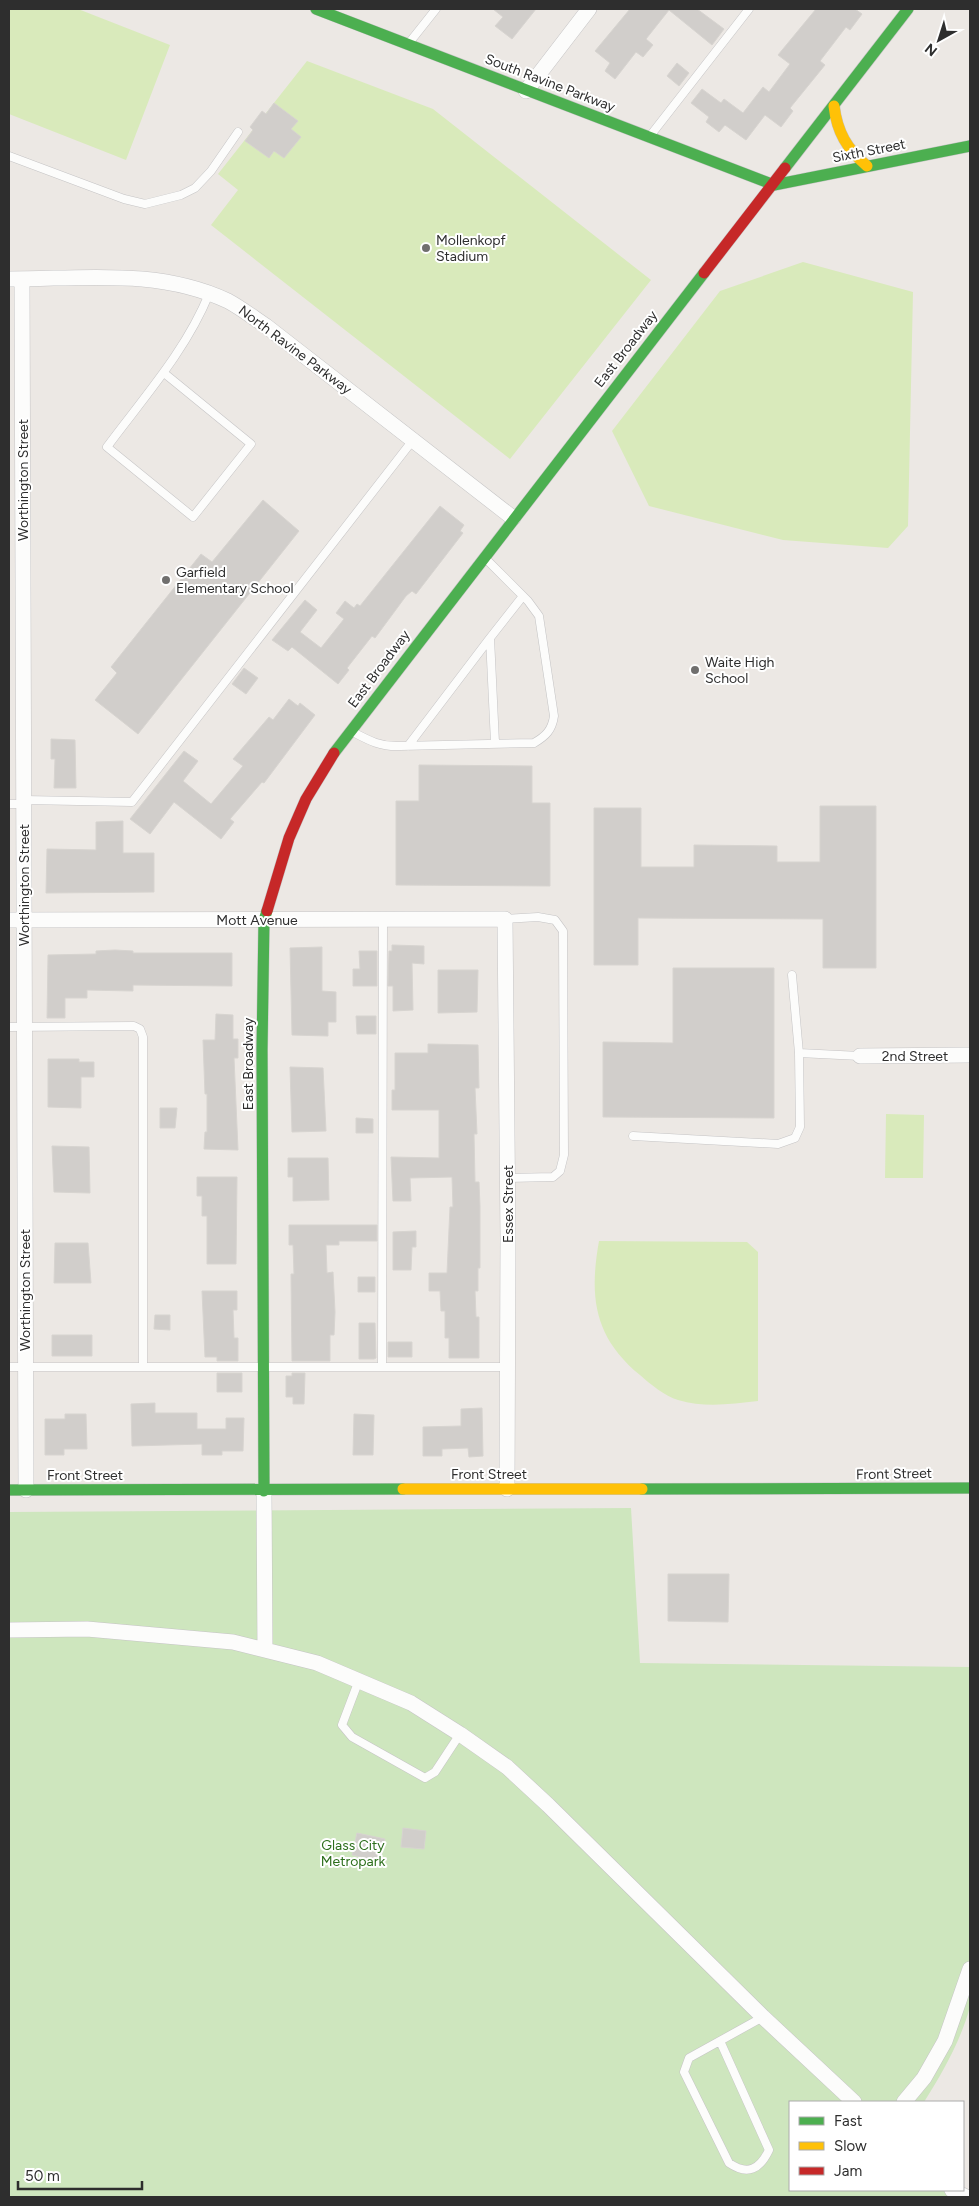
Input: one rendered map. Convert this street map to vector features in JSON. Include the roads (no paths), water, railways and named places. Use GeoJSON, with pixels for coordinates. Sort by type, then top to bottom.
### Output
{"type":"FeatureCollection","features":[{"type":"Feature","properties":{"kind":"street","name":"South Ravine Parkway"},"geometry":{"type":"LineString","coordinates":[[316,9],[526,91],[774,184]]}},
{"type":"Feature","properties":{"kind":"street"},"geometry":{"type":"LineString","coordinates":[[526,91],[589,9]]}},
{"type":"Feature","properties":{"kind":"street","name":"East Broadway"},"geometry":{"type":"LineString","coordinates":[[264,1491],[264,920],[289,838],[306,799],[351,730],[908,9]]}},
{"type":"Feature","properties":{"kind":"street"},"geometry":{"type":"LineString","coordinates":[[834,106],[835,122],[845,146],[866,166]]}},
{"type":"Feature","properties":{"kind":"street","name":"Sixth Street"},"geometry":{"type":"LineString","coordinates":[[774,184],[970,146]]}},
{"type":"Feature","properties":{"kind":"street","name":"North Ravine Parkway"},"geometry":{"type":"LineString","coordinates":[[15,279],[141,278],[188,287],[228,302],[266,326],[514,518]]}},
{"type":"Feature","properties":{"kind":"street","name":"Worthington Street"},"geometry":{"type":"LineString","coordinates":[[15,279],[19,802],[16,920],[24,1027],[26,1490]]}},
{"type":"Feature","properties":{"kind":"street","name":"Mott Avenue"},"geometry":{"type":"LineString","coordinates":[[16,920],[506,920]]}},
{"type":"Feature","properties":{"kind":"street","name":"Essex Street"},"geometry":{"type":"LineString","coordinates":[[506,920],[508,1178],[507,1489]]}},
{"type":"Feature","properties":{"kind":"street","name":"2nd Street"},"geometry":{"type":"LineString","coordinates":[[860,1056],[970,1055]]}},
{"type":"Feature","properties":{"kind":"street","name":"Front Street"},"geometry":{"type":"LineString","coordinates":[[9,1490],[264,1491],[970,1488]]}},
{"type":"Feature","properties":{"kind":"street"},"geometry":{"type":"LineString","coordinates":[[264,1491],[265,1650]]}},
{"type":"Feature","properties":{"kind":"street"},"geometry":{"type":"LineString","coordinates":[[9,1630],[87,1629],[233,1642],[317,1662],[411,1703],[507,1767],[548,1804],[763,2017],[853,2101]]}},
{"type":"Feature","properties":{"kind":"street"},"geometry":{"type":"LineString","coordinates":[[905,2101],[924,2078],[945,2041],[970,1969]]}},
{"type":"Feature","properties":{"kind":"street"},"geometry":{"type":"LineString","coordinates":[[954,2191],[966,2197]]}},
{"type":"Feature","properties":{"kind":"lane"},"geometry":{"type":"LineString","coordinates":[[408,45],[436,9]]}},
{"type":"Feature","properties":{"kind":"lane"},"geometry":{"type":"LineString","coordinates":[[649,137],[749,9]]}},
{"type":"Feature","properties":{"kind":"lane"},"geometry":{"type":"LineString","coordinates":[[9,156],[124,199],[145,204],[181,195],[195,188],[211,171],[238,132]]}},
{"type":"Feature","properties":{"kind":"lane"},"geometry":{"type":"LineString","coordinates":[[164,373],[251,444],[193,517],[107,447],[185,344],[209,294]]}},
{"type":"Feature","properties":{"kind":"lane"},"geometry":{"type":"LineString","coordinates":[[19,802],[132,802],[413,440]]}},
{"type":"Feature","properties":{"kind":"lane"},"geometry":{"type":"LineString","coordinates":[[351,730],[384,746],[408,746],[534,743],[544,738],[552,728],[554,716],[539,616],[524,596],[484,557]]}},
{"type":"Feature","properties":{"kind":"lane"},"geometry":{"type":"LineString","coordinates":[[408,746],[524,596]]}},
{"type":"Feature","properties":{"kind":"lane"},"geometry":{"type":"LineString","coordinates":[[490,638],[496,743]]}},
{"type":"Feature","properties":{"kind":"lane"},"geometry":{"type":"LineString","coordinates":[[506,920],[538,917],[555,920],[563,931],[564,1155],[560,1171],[553,1177],[508,1178]]}},
{"type":"Feature","properties":{"kind":"lane"},"geometry":{"type":"LineString","coordinates":[[382,1367],[383,920]]}},
{"type":"Feature","properties":{"kind":"lane"},"geometry":{"type":"LineString","coordinates":[[634,1136],[778,1144],[796,1138],[800,1127],[800,1054],[792,975]]}},
{"type":"Feature","properties":{"kind":"lane"},"geometry":{"type":"LineString","coordinates":[[9,1027],[134,1026],[140,1029],[143,1037],[144,1367]]}},
{"type":"Feature","properties":{"kind":"lane"},"geometry":{"type":"LineString","coordinates":[[800,1054],[860,1056]]}},
{"type":"Feature","properties":{"kind":"lane"},"geometry":{"type":"LineString","coordinates":[[9,1367],[508,1367]]}},
{"type":"Feature","properties":{"kind":"lane"},"geometry":{"type":"LineString","coordinates":[[359,1679],[342,1725],[343,1729],[352,1737],[425,1778],[435,1772],[460,1734]]}},
{"type":"Feature","properties":{"kind":"lane"},"geometry":{"type":"LineString","coordinates":[[720,2041],[769,2150],[764,2161],[753,2169],[738,2169],[729,2163],[684,2072],[689,2058],[763,2017]]}},
{"type":"Feature","properties":{"kind":"place","name":"Mollenkopf Stadium"},"geometry":{"type":"Point","coordinates":[426,248]}},
{"type":"Feature","properties":{"kind":"place","name":"Garfield Elementary School"},"geometry":{"type":"Point","coordinates":[166,580]}},
{"type":"Feature","properties":{"kind":"place","name":"Waite High School"},"geometry":{"type":"Point","coordinates":[695,670]}},
{"type":"Feature","properties":{"kind":"park label","name":"Glass City Metropark"},"geometry":{"type":"Point","coordinates":[353,1854]}}]}
